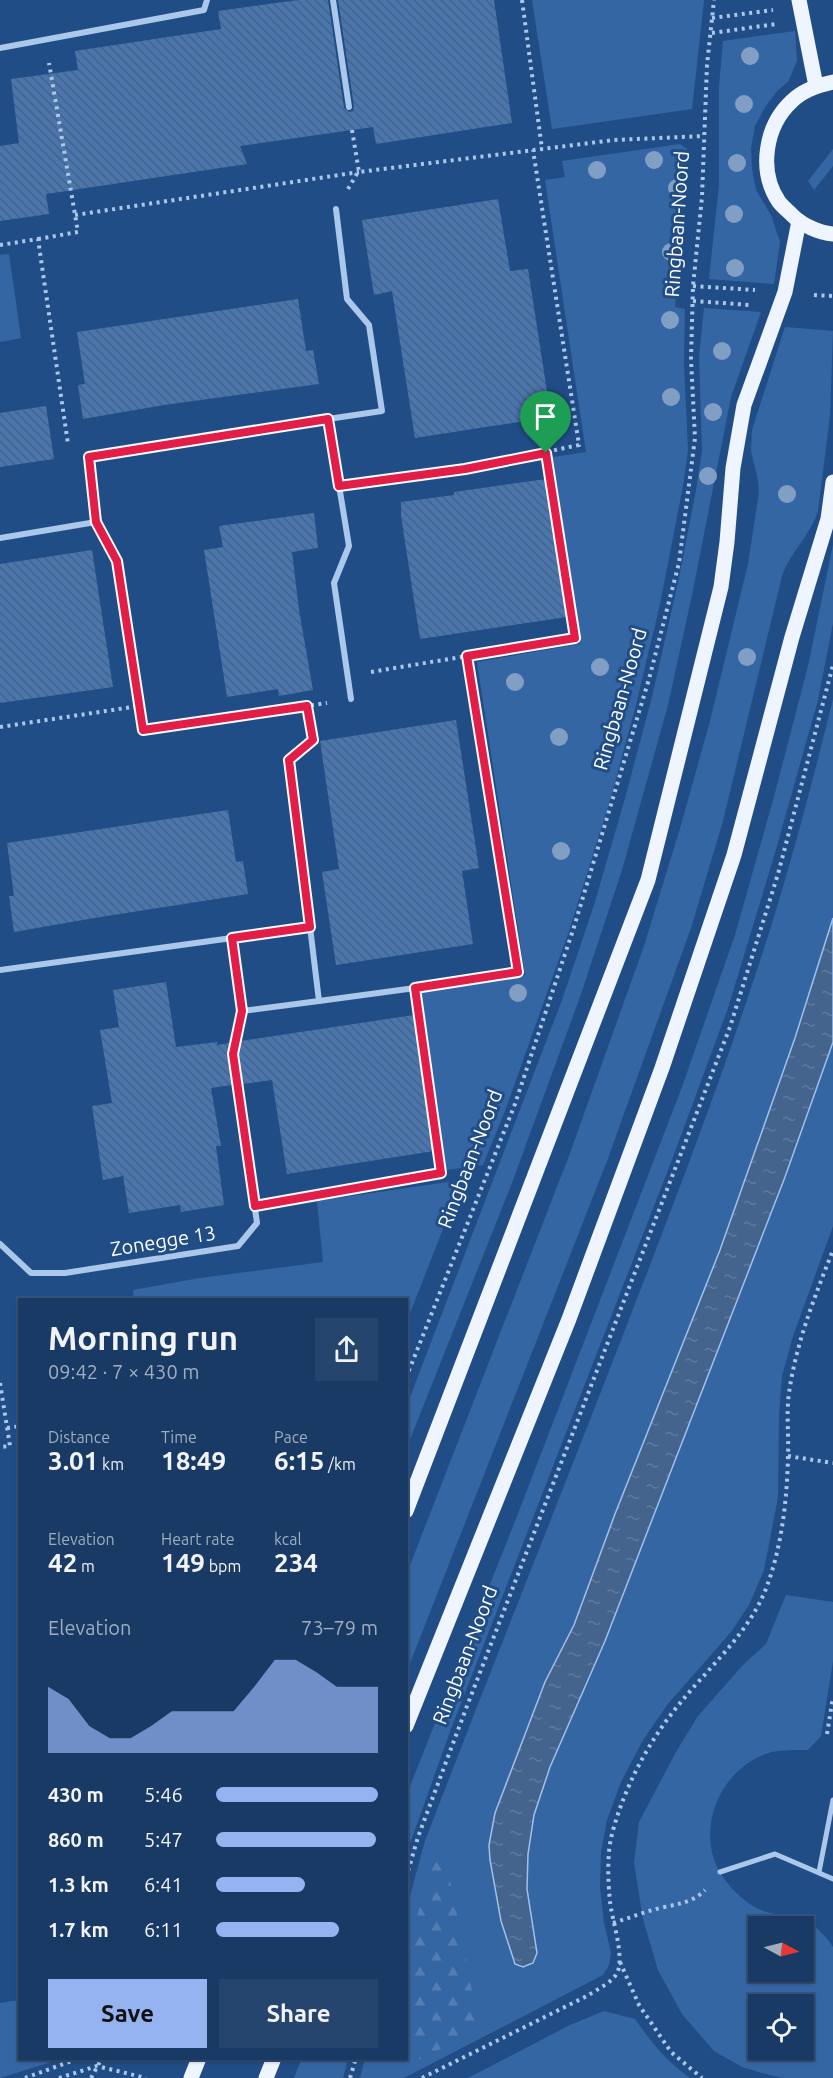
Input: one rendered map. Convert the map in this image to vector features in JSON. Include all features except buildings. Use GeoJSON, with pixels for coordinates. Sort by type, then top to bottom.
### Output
{"type":"FeatureCollection","features":[{"type":"Feature","properties":{"kind":"main road"},"geometry":{"type":"LineString","coordinates":[[800,3],[816,86]]}},
{"type":"Feature","properties":{"kind":"main road"},"geometry":{"type":"LineString","coordinates":[[833,82],[816,86],[792,100],[775,122],[766,148],[768,176],[779,202],[799,221],[825,234],[833,234]]}},
{"type":"Feature","properties":{"kind":"main road"},"geometry":{"type":"LineString","coordinates":[[408,1506],[648,880],[721,588],[733,468],[744,405],[784,292],[799,221]]}},
{"type":"Feature","properties":{"kind":"main road","name":"Ringbaan-Noord"},"geometry":{"type":"LineString","coordinates":[[408,1721],[569,1319],[662,1068],[734,855],[792,637],[828,519],[833,482]]}},
{"type":"Feature","properties":{"kind":"main road"},"geometry":{"type":"LineString","coordinates":[[191,2078],[198,2060]]}},
{"type":"Feature","properties":{"kind":"main road"},"geometry":{"type":"LineString","coordinates":[[266,2078],[273,2060]]}},
{"type":"Feature","properties":{"kind":"street"},"geometry":{"type":"LineString","coordinates":[[0,48],[204,10],[207,0]]}},
{"type":"Feature","properties":{"kind":"street"},"geometry":{"type":"LineString","coordinates":[[333,0],[349,107]]}},
{"type":"Feature","properties":{"kind":"street"},"geometry":{"type":"LineString","coordinates":[[0,538],[96,522],[89,457],[382,411],[369,325],[347,299],[336,209]]}},
{"type":"Feature","properties":{"kind":"street"},"geometry":{"type":"LineString","coordinates":[[328,419],[349,546],[334,582],[351,699]]}},
{"type":"Feature","properties":{"kind":"street"},"geometry":{"type":"LineString","coordinates":[[339,486],[465,469]]}},
{"type":"Feature","properties":{"kind":"street"},"geometry":{"type":"LineString","coordinates":[[289,760],[319,1001]]}},
{"type":"Feature","properties":{"kind":"street"},"geometry":{"type":"LineString","coordinates":[[0,970],[310,927]]}},
{"type":"Feature","properties":{"kind":"street","name":"Zonegge 13"},"geometry":{"type":"LineString","coordinates":[[0,1244],[31,1273],[65,1273],[238,1246],[257,1223],[233,1054],[242,1011],[232,938]]}},
{"type":"Feature","properties":{"kind":"street"},"geometry":{"type":"LineString","coordinates":[[242,1011],[415,988]]}},
{"type":"Feature","properties":{"kind":"street"},"geometry":{"type":"LineString","coordinates":[[819,1872],[833,1800]]}},
{"type":"Feature","properties":{"kind":"street"},"geometry":{"type":"LineString","coordinates":[[720,1872],[775,1854],[833,1878]]}},
{"type":"Feature","properties":{"kind":"path"},"geometry":{"type":"LineString","coordinates":[[522,0],[542,149]]}},
{"type":"Feature","properties":{"kind":"path","name":"Ringbaan-Noord"},"geometry":{"type":"LineString","coordinates":[[408,1373],[515,1104],[574,927],[649,679],[679,563],[694,438],[691,359],[693,301],[702,197],[707,65],[714,0]]}},
{"type":"Feature","properties":{"kind":"path"},"geometry":{"type":"LineString","coordinates":[[712,18],[800,3]]}},
{"type":"Feature","properties":{"kind":"path"},"geometry":{"type":"LineString","coordinates":[[0,245],[78,231],[46,40]]}},
{"type":"Feature","properties":{"kind":"path"},"geometry":{"type":"LineString","coordinates":[[349,107],[359,172]]}},
{"type":"Feature","properties":{"kind":"path"},"geometry":{"type":"LineString","coordinates":[[75,215],[359,172],[533,150],[614,140],[704,136]]}},
{"type":"Feature","properties":{"kind":"path"},"geometry":{"type":"LineString","coordinates":[[465,469],[579,445],[533,150]]}},
{"type":"Feature","properties":{"kind":"path"},"geometry":{"type":"LineString","coordinates":[[38,239],[68,445]]}},
{"type":"Feature","properties":{"kind":"path"},"geometry":{"type":"LineString","coordinates":[[693,301],[751,305]]}},
{"type":"Feature","properties":{"kind":"path"},"geometry":{"type":"LineString","coordinates":[[348,675],[575,638],[546,453]]}},
{"type":"Feature","properties":{"kind":"path"},"geometry":{"type":"LineString","coordinates":[[96,522],[117,561],[143,730],[351,699]]}},
{"type":"Feature","properties":{"kind":"path"},"geometry":{"type":"LineString","coordinates":[[255,1206],[441,1173],[415,988],[518,972],[467,656]]}},
{"type":"Feature","properties":{"kind":"path","name":"Ringbaan-Noord"},"geometry":{"type":"LineString","coordinates":[[408,1871],[418,1837],[463,1717],[730,1028],[778,874],[833,665]]}},
{"type":"Feature","properties":{"kind":"path"},"geometry":{"type":"LineString","coordinates":[[0,727],[139,706]]}},
{"type":"Feature","properties":{"kind":"path"},"geometry":{"type":"LineString","coordinates":[[289,760],[313,740],[307,706]]}},
{"type":"Feature","properties":{"kind":"path"},"geometry":{"type":"LineString","coordinates":[[702,2078],[671,2052],[639,2005],[620,1961],[610,1901],[608,1862],[611,1839],[635,1773],[674,1711],[734,1642],[757,1609],[767,1586],[784,1516],[789,1395],[794,1360],[816,1292],[833,1250]]}},
{"type":"Feature","properties":{"kind":"path"},"geometry":{"type":"LineString","coordinates":[[0,1383],[10,1446],[0,1447]]}},
{"type":"Feature","properties":{"kind":"path"},"geometry":{"type":"LineString","coordinates":[[7,1428],[18,1426]]}},
{"type":"Feature","properties":{"kind":"path"},"geometry":{"type":"LineString","coordinates":[[788,1456],[833,1463]]}},
{"type":"Feature","properties":{"kind":"path"},"geometry":{"type":"LineString","coordinates":[[827,1734],[833,1697]]}},
{"type":"Feature","properties":{"kind":"path"},"geometry":{"type":"LineString","coordinates":[[613,1923],[660,1908],[681,1905],[699,1896],[720,1872]]}},
{"type":"Feature","properties":{"kind":"path"},"geometry":{"type":"LineString","coordinates":[[422,2078],[589,1995],[612,1979],[620,1961]]}},
{"type":"Feature","properties":{"kind":"path"},"geometry":{"type":"LineString","coordinates":[[25,2078],[74,2060]]}},
{"type":"Feature","properties":{"kind":"path"},"geometry":{"type":"LineString","coordinates":[[91,2078],[101,2060]]}},
{"type":"Feature","properties":{"kind":"path"},"geometry":{"type":"LineString","coordinates":[[350,2078],[355,2060]]}},
{"type":"Feature","properties":{"kind":"path"},"geometry":{"type":"LineString","coordinates":[[59,2078],[97,2066],[146,2078]]}},
{"type":"Feature","properties":{"kind":"green space"},"geometry":{"type":"Polygon","coordinates":[[[532,0],[704,0],[692,109],[552,129],[532,0]]]}},
{"type":"Feature","properties":{"kind":"green space"},"geometry":{"type":"Polygon","coordinates":[[[795,31],[797,61],[788,82],[778,90],[765,107],[755,126],[751,148],[756,190],[771,215],[780,242],[774,284],[709,279],[719,185],[719,87],[723,41],[795,31]]]}},
{"type":"Feature","properties":{"kind":"green space"},"geometry":{"type":"Polygon","coordinates":[[[680,144],[687,149],[675,307],[685,309],[684,364],[688,450],[660,604],[611,797],[569,931],[505,1111],[483,1165],[446,1170],[421,993],[525,975],[477,662],[580,644],[553,457],[586,452],[545,180],[565,177],[562,161],[680,144]]]}},
{"type":"Feature","properties":{"kind":"green space"},"geometry":{"type":"Polygon","coordinates":[[[833,149],[833,166],[814,190],[808,181],[833,149]]]}},
{"type":"Feature","properties":{"kind":"green space"},"geometry":{"type":"Polygon","coordinates":[[[9,254],[21,338],[0,342],[0,255],[9,254]]]}},
{"type":"Feature","properties":{"kind":"green space"},"geometry":{"type":"Polygon","coordinates":[[[704,308],[761,312],[731,397],[668,705],[622,870],[581,994],[512,1183],[408,1444],[408,1402],[562,1000],[594,905],[624,802],[652,697],[696,490],[702,451],[699,356],[704,308]]]}},
{"type":"Feature","properties":{"kind":"green space"},"geometry":{"type":"Polygon","coordinates":[[[785,327],[833,331],[830,416],[818,511],[782,576],[723,821],[691,928],[607,1161],[408,1668],[408,1570],[569,1156],[644,946],[710,721],[748,564],[759,492],[751,451],[752,430],[785,327]]]}},
{"type":"Feature","properties":{"kind":"green space"},"geometry":{"type":"Polygon","coordinates":[[[833,545],[833,623],[818,700],[728,1008],[673,1157],[451,1729],[408,1849],[408,1791],[682,1087],[735,935],[808,666],[833,545]]]}},
{"type":"Feature","properties":{"kind":"green space"},"geometry":{"type":"Polygon","coordinates":[[[833,699],[833,1226],[793,1336],[782,1376],[778,1497],[764,1570],[749,1605],[731,1632],[667,1705],[643,1740],[621,1782],[607,1820],[601,1852],[600,1887],[604,1923],[611,1953],[609,1965],[603,1975],[404,2078],[360,2078],[364,2060],[408,2060],[408,1903],[425,1841],[679,1189],[744,1008],[774,917],[833,699]]]}},
{"type":"Feature","properties":{"kind":"green space"},"geometry":{"type":"Polygon","coordinates":[[[462,1180],[408,1318],[408,1298],[134,1298],[133,1290],[200,1278],[323,1262],[317,1201],[462,1180]]]}},
{"type":"Feature","properties":{"kind":"green space"},"geometry":{"type":"Polygon","coordinates":[[[786,1595],[833,1602],[833,1661],[821,1736],[808,1750],[768,1753],[747,1764],[734,1775],[723,1789],[715,1806],[710,1840],[713,1858],[721,1874],[740,1897],[766,1912],[785,1916],[748,1916],[748,1982],[814,1982],[814,1926],[833,1947],[833,2078],[773,2076],[742,2067],[714,2051],[682,2014],[658,1970],[643,1919],[634,1863],[639,1822],[698,1716],[743,1665],[766,1644],[786,1595]]]}},
{"type":"Feature","properties":{"kind":"green space"},"geometry":{"type":"Polygon","coordinates":[[[445,1854],[478,2022],[473,2033],[412,2063],[402,2062],[401,2060],[408,2060],[408,1955],[432,1856],[445,1854]]]}},
{"type":"Feature","properties":{"kind":"green space"},"geometry":{"type":"Polygon","coordinates":[[[18,2000],[18,2060],[58,2060],[0,2078],[0,2003],[18,2000]]]}},
{"type":"Feature","properties":{"kind":"green space"},"geometry":{"type":"Polygon","coordinates":[[[604,2011],[635,2019],[660,2051],[690,2078],[468,2078],[570,2025],[604,2011]]]}},
{"type":"Feature","properties":{"kind":"green space"},"geometry":{"type":"Polygon","coordinates":[[[301,2060],[348,2060],[343,2078],[294,2078],[301,2060]]]}},
{"type":"Feature","properties":{"kind":"water"},"geometry":{"type":"Polygon","coordinates":[[[833,918],[833,1042],[785,1177],[605,1641],[550,1767],[534,1815],[528,1854],[527,1889],[537,1953],[533,1963],[523,1967],[515,1964],[501,1921],[489,1845],[495,1813],[545,1682],[574,1625],[615,1514],[720,1250],[795,1038],[833,918]]]}},
{"type":"Feature","properties":{"kind":"route"},"geometry":{"type":"LineString","coordinates":[[328,419],[339,486],[465,469],[546,453],[575,638],[467,656],[518,972],[415,988],[441,1173],[255,1206],[233,1054],[242,1011],[232,938],[310,927],[289,760],[313,740],[307,706],[143,730],[117,561],[96,522],[89,457],[328,419]]}}]}
